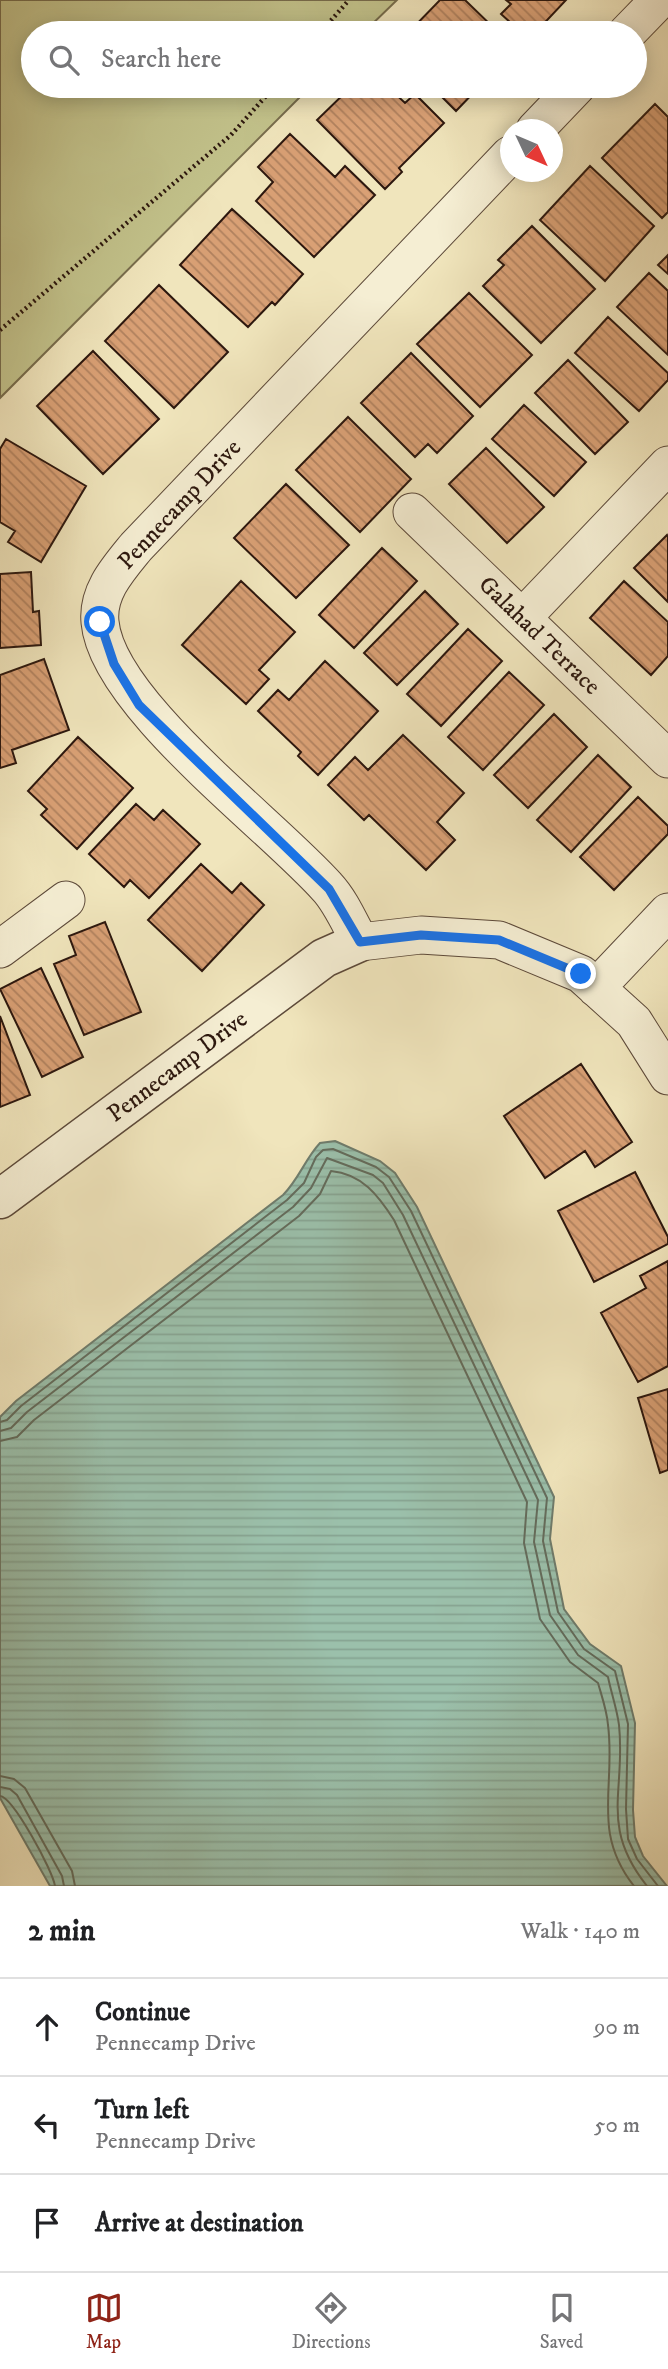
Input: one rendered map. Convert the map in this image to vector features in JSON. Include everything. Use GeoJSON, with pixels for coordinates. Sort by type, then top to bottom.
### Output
{"type":"FeatureCollection","features":[{"type":"Feature","properties":{"kind":"street"},"geometry":{"type":"LineString","coordinates":[[639,21],[659,0]]}},
{"type":"Feature","properties":{"kind":"street"},"geometry":{"type":"LineString","coordinates":[[546,119],[566,98]]}},
{"type":"Feature","properties":{"kind":"street","name":"Pennecamp Drive"},"geometry":{"type":"LineString","coordinates":[[360,942],[329,889],[139,705],[114,664],[100,622],[108,581],[135,547],[500,165]]}},
{"type":"Feature","properties":{"kind":"street"},"geometry":{"type":"LineString","coordinates":[[522,618],[668,465]]}},
{"type":"Feature","properties":{"kind":"street","name":"Galahad Terrace"},"geometry":{"type":"LineString","coordinates":[[412,512],[668,758]]}},
{"type":"Feature","properties":{"kind":"street"},"geometry":{"type":"LineString","coordinates":[[0,949],[66,900]]}},
{"type":"Feature","properties":{"kind":"street"},"geometry":{"type":"LineString","coordinates":[[596,988],[668,912]]}},
{"type":"Feature","properties":{"kind":"street","name":"Pennecamp Drive"},"geometry":{"type":"LineString","coordinates":[[0,1199],[324,958],[360,942],[421,935],[499,940],[581,974],[634,1022],[668,1076]]}},
{"type":"Feature","properties":{"kind":"path"},"geometry":{"type":"LineString","coordinates":[[331,21],[349,0]]}},
{"type":"Feature","properties":{"kind":"path"},"geometry":{"type":"LineString","coordinates":[[0,330],[231,135],[264,98]]}},
{"type":"Feature","properties":{"kind":"shaded area"},"geometry":{"type":"Polygon","coordinates":[[[0,0],[397,0],[375,21],[21,21],[21,98],[299,98],[0,398],[0,0]]]}},
{"type":"Feature","properties":{"kind":"water"},"geometry":{"type":"Polygon","coordinates":[[[335,1141],[380,1161],[395,1173],[417,1207],[554,1497],[550,1539],[564,1609],[590,1644],[621,1666],[635,1723],[635,1837],[643,1856],[667,1886],[50,1886],[0,1798],[0,1417],[16,1401],[283,1195],[320,1143],[335,1141]]]}},
{"type":"Feature","properties":{"kind":"building"},"geometry":{"type":"Polygon","coordinates":[[[440,0],[465,0],[487,21],[420,21],[440,0]]]}},
{"type":"Feature","properties":{"kind":"building"},"geometry":{"type":"Polygon","coordinates":[[[506,0],[566,0],[546,21],[509,21],[501,14],[511,4],[506,0]]]}},
{"type":"Feature","properties":{"kind":"building"},"geometry":{"type":"Polygon","coordinates":[[[340,98],[400,98],[405,103],[411,98],[419,98],[444,123],[399,168],[402,172],[385,189],[317,120],[340,98]]]}},
{"type":"Feature","properties":{"kind":"building"},"geometry":{"type":"Polygon","coordinates":[[[443,98],[468,98],[456,111],[443,98]]]}},
{"type":"Feature","properties":{"kind":"building"},"geometry":{"type":"Polygon","coordinates":[[[655,104],[668,117],[668,212],[662,218],[602,158],[655,104]]]}},
{"type":"Feature","properties":{"kind":"building"},"geometry":{"type":"Polygon","coordinates":[[[290,134],[335,177],[345,166],[375,195],[314,257],[256,201],[273,182],[258,167],[290,134]]]}},
{"type":"Feature","properties":{"kind":"building"},"geometry":{"type":"Polygon","coordinates":[[[590,166],[654,226],[605,281],[540,220],[590,166]]]}},
{"type":"Feature","properties":{"kind":"building"},"geometry":{"type":"Polygon","coordinates":[[[232,209],[303,274],[275,305],[272,302],[248,327],[180,265],[232,209]]]}},
{"type":"Feature","properties":{"kind":"building"},"geometry":{"type":"Polygon","coordinates":[[[532,226],[595,289],[541,343],[483,286],[504,265],[498,260],[532,226]]]}},
{"type":"Feature","properties":{"kind":"building"},"geometry":{"type":"Polygon","coordinates":[[[668,255],[668,274],[658,265],[668,255]]]}},
{"type":"Feature","properties":{"kind":"building"},"geometry":{"type":"Polygon","coordinates":[[[649,273],[668,291],[668,355],[617,307],[649,273]]]}},
{"type":"Feature","properties":{"kind":"building"},"geometry":{"type":"Polygon","coordinates":[[[159,285],[228,352],[174,408],[105,341],[159,285]]]}},
{"type":"Feature","properties":{"kind":"building"},"geometry":{"type":"Polygon","coordinates":[[[469,293],[532,355],[480,407],[417,344],[469,293]]]}},
{"type":"Feature","properties":{"kind":"building"},"geometry":{"type":"Polygon","coordinates":[[[608,317],[668,373],[668,380],[639,411],[575,353],[608,317]]]}},
{"type":"Feature","properties":{"kind":"building"},"geometry":{"type":"Polygon","coordinates":[[[93,351],[159,419],[103,474],[37,406],[93,351]]]}},
{"type":"Feature","properties":{"kind":"building"},"geometry":{"type":"Polygon","coordinates":[[[411,353],[473,416],[437,453],[428,444],[415,457],[361,403],[411,353]]]}},
{"type":"Feature","properties":{"kind":"building"},"geometry":{"type":"Polygon","coordinates":[[[568,360],[628,422],[595,454],[535,393],[568,360]]]}},
{"type":"Feature","properties":{"kind":"building"},"geometry":{"type":"Polygon","coordinates":[[[524,405],[586,462],[554,496],[492,439],[524,405]]]}},
{"type":"Feature","properties":{"kind":"building"},"geometry":{"type":"Polygon","coordinates":[[[348,417],[411,479],[360,532],[296,470],[348,417]]]}},
{"type":"Feature","properties":{"kind":"building"},"geometry":{"type":"Polygon","coordinates":[[[6,439],[86,486],[41,562],[8,542],[15,531],[0,522],[0,449],[6,439]]]}},
{"type":"Feature","properties":{"kind":"building"},"geometry":{"type":"Polygon","coordinates":[[[486,448],[544,507],[507,543],[449,484],[486,448]]]}},
{"type":"Feature","properties":{"kind":"building"},"geometry":{"type":"Polygon","coordinates":[[[286,484],[349,545],[296,598],[234,538],[286,484]]]}},
{"type":"Feature","properties":{"kind":"building"},"geometry":{"type":"Polygon","coordinates":[[[667,535],[668,537],[668,602],[634,568],[667,535]]]}},
{"type":"Feature","properties":{"kind":"building"},"geometry":{"type":"Polygon","coordinates":[[[382,548],[417,581],[354,648],[319,615],[382,548]]]}},
{"type":"Feature","properties":{"kind":"building"},"geometry":{"type":"Polygon","coordinates":[[[31,572],[33,612],[39,611],[41,645],[0,648],[0,574],[31,572]]]}},
{"type":"Feature","properties":{"kind":"building"},"geometry":{"type":"Polygon","coordinates":[[[241,581],[295,632],[259,670],[269,679],[246,704],[182,645],[241,581]]]}},
{"type":"Feature","properties":{"kind":"building"},"geometry":{"type":"Polygon","coordinates":[[[624,581],[668,622],[668,656],[651,675],[590,618],[624,581]]]}},
{"type":"Feature","properties":{"kind":"building"},"geometry":{"type":"Polygon","coordinates":[[[425,591],[458,624],[397,685],[364,653],[425,591]]]}},
{"type":"Feature","properties":{"kind":"building"},"geometry":{"type":"Polygon","coordinates":[[[468,629],[502,661],[441,726],[407,694],[468,629]]]}},
{"type":"Feature","properties":{"kind":"building"},"geometry":{"type":"Polygon","coordinates":[[[44,659],[69,730],[12,750],[16,763],[0,768],[0,675],[44,659]]]}},
{"type":"Feature","properties":{"kind":"building"},"geometry":{"type":"Polygon","coordinates":[[[325,661],[378,711],[318,775],[298,756],[301,752],[258,711],[278,690],[289,700],[325,661]]]}},
{"type":"Feature","properties":{"kind":"building"},"geometry":{"type":"Polygon","coordinates":[[[509,672],[544,705],[483,770],[448,737],[509,672]]]}},
{"type":"Feature","properties":{"kind":"building"},"geometry":{"type":"Polygon","coordinates":[[[554,714],[587,747],[528,808],[494,775],[554,714]]]}},
{"type":"Feature","properties":{"kind":"building"},"geometry":{"type":"Polygon","coordinates":[[[403,735],[464,793],[437,822],[455,840],[426,870],[369,815],[364,820],[328,785],[355,757],[368,770],[403,735]]]}},
{"type":"Feature","properties":{"kind":"building"},"geometry":{"type":"Polygon","coordinates":[[[78,737],[133,788],[77,849],[41,815],[47,809],[28,791],[78,737]]]}},
{"type":"Feature","properties":{"kind":"building"},"geometry":{"type":"Polygon","coordinates":[[[598,755],[631,787],[571,852],[537,820],[598,755]]]}},
{"type":"Feature","properties":{"kind":"building"},"geometry":{"type":"Polygon","coordinates":[[[638,797],[668,826],[668,834],[614,890],[580,857],[638,797]]]}},
{"type":"Feature","properties":{"kind":"building"},"geometry":{"type":"Polygon","coordinates":[[[136,804],[154,820],[163,810],[200,844],[149,898],[130,880],[124,887],[89,854],[136,804]]]}},
{"type":"Feature","properties":{"kind":"building"},"geometry":{"type":"Polygon","coordinates":[[[201,864],[232,893],[241,883],[264,905],[202,971],[148,920],[201,864]]]}},
{"type":"Feature","properties":{"kind":"building"},"geometry":{"type":"Polygon","coordinates":[[[105,922],[141,1012],[84,1035],[54,964],[76,955],[69,936],[105,922]]]}},
{"type":"Feature","properties":{"kind":"building"},"geometry":{"type":"Polygon","coordinates":[[[41,968],[83,1057],[42,1077],[0,989],[41,968]]]}},
{"type":"Feature","properties":{"kind":"building"},"geometry":{"type":"Polygon","coordinates":[[[0,1016],[30,1095],[0,1107],[0,1016]]]}},
{"type":"Feature","properties":{"kind":"building"},"geometry":{"type":"Polygon","coordinates":[[[581,1064],[632,1142],[595,1167],[585,1151],[545,1178],[504,1116],[581,1064]]]}},
{"type":"Feature","properties":{"kind":"building"},"geometry":{"type":"Polygon","coordinates":[[[635,1172],[668,1237],[668,1244],[594,1282],[558,1211],[635,1172]]]}},
{"type":"Feature","properties":{"kind":"building"},"geometry":{"type":"Polygon","coordinates":[[[668,1261],[668,1366],[638,1382],[601,1313],[646,1288],[640,1276],[668,1261]]]}},
{"type":"Feature","properties":{"kind":"building"},"geometry":{"type":"Polygon","coordinates":[[[668,1389],[668,1470],[660,1473],[638,1398],[668,1389]]]}},
{"type":"Feature","properties":{"kind":"route"},"geometry":{"type":"LineString","coordinates":[[100,622],[114,664],[139,705],[329,889],[360,942],[421,935],[499,940],[581,974]]}}]}
